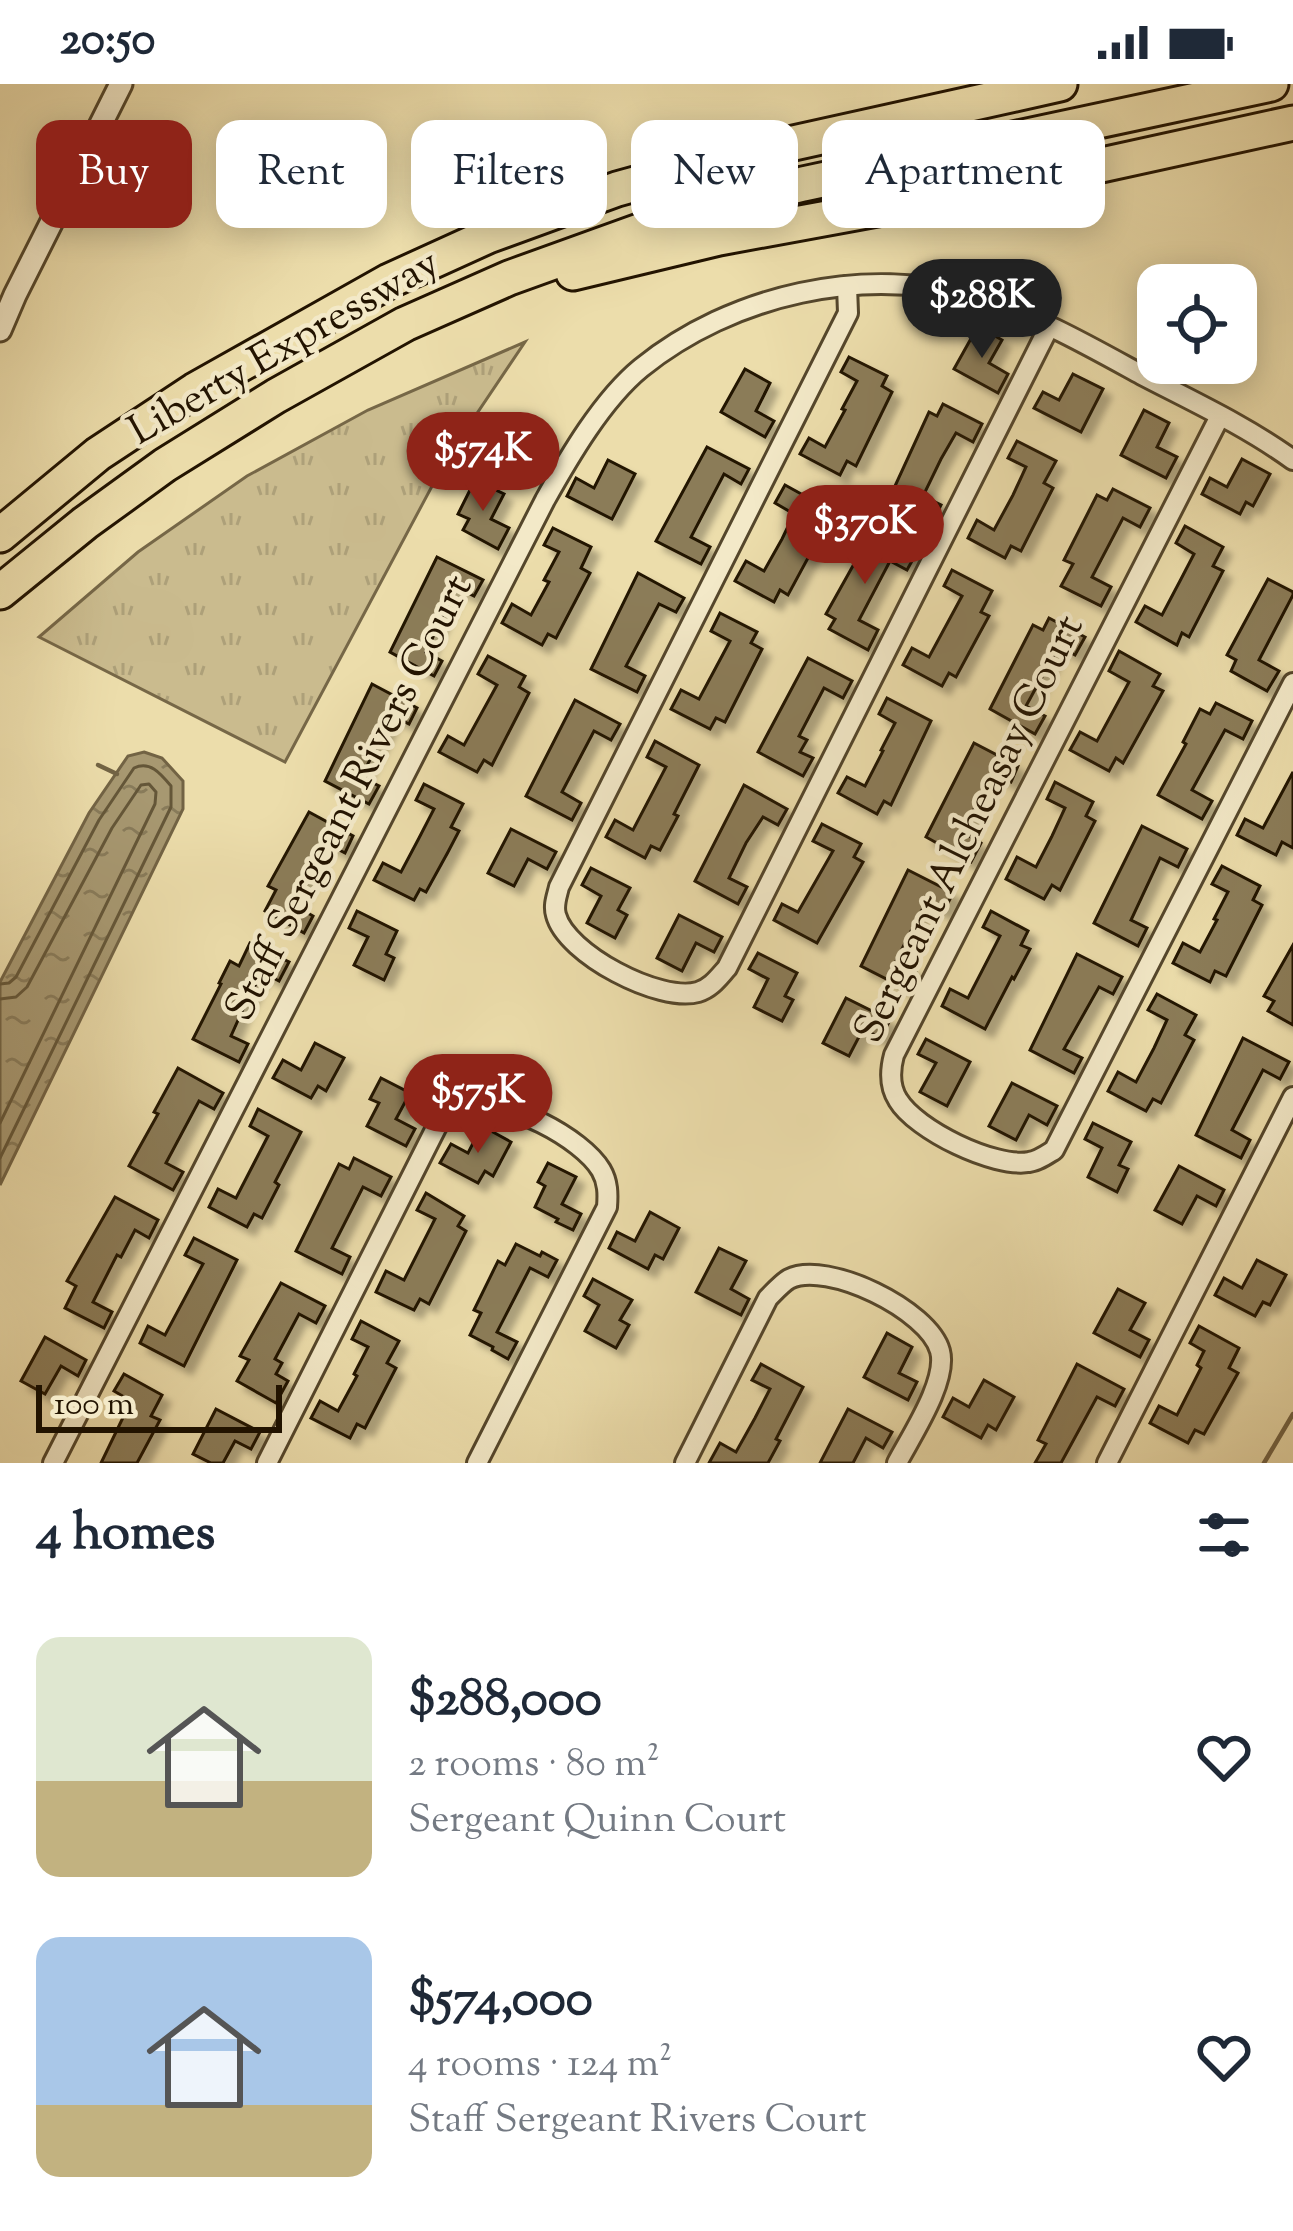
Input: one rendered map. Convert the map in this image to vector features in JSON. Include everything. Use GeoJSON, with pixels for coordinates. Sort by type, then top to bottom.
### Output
{"type":"FeatureCollection","features":[{"type":"Feature","properties":{"kind":"highway","name":"Liberty Expressway"},"geometry":{"type":"LineString","coordinates":[[0,535],[98,454],[195,390],[388,281],[488,236],[617,189],[744,154],[1060,84]]}},
{"type":"Feature","properties":{"kind":"highway","name":"Liberty Expressway"},"geometry":{"type":"LineString","coordinates":[[0,592],[165,465],[276,396],[405,324],[509,278],[692,212],[1271,84]]}},
{"type":"Feature","properties":{"kind":"highway"},"geometry":{"type":"LineString","coordinates":[[405,324],[563,275],[719,238],[1024,182],[1293,123]]}},
{"type":"Feature","properties":{"kind":"street"},"geometry":{"type":"LineString","coordinates":[[0,330],[121,84]]}},
{"type":"Feature","properties":{"kind":"street"},"geometry":{"type":"LineString","coordinates":[[847,286],[848,313],[559,887],[554,906],[556,919],[598,962],[671,992],[694,993],[712,985],[727,968],[1049,327]]}},
{"type":"Feature","properties":{"kind":"street","name":"Staff Sergeant Rivers Court"},"geometry":{"type":"LineString","coordinates":[[53,1463],[561,472],[611,399],[640,368],[701,329],[790,296],[847,286],[929,288],[974,297],[1049,327],[1258,435],[1293,460]]}},
{"type":"Feature","properties":{"kind":"street","name":"Sergeant Alcheasay Court"},"geometry":{"type":"LineString","coordinates":[[1220,416],[893,1055],[889,1075],[898,1100],[922,1123],[968,1150],[1013,1163],[1034,1162],[1054,1150],[1293,683]]}},
{"type":"Feature","properties":{"kind":"street"},"geometry":{"type":"LineString","coordinates":[[1107,1463],[1293,1097]]}},
{"type":"Feature","properties":{"kind":"street"},"geometry":{"type":"LineString","coordinates":[[267,1463],[437,1126],[448,1113],[478,1105],[498,1107],[560,1133],[592,1159],[604,1174],[608,1192],[607,1207],[477,1463]]}},
{"type":"Feature","properties":{"kind":"street"},"geometry":{"type":"LineString","coordinates":[[685,1463],[768,1298],[791,1278],[823,1276],[860,1286],[898,1306],[929,1332],[940,1352],[940,1375],[897,1463]]}},
{"type":"Feature","properties":{"kind":"green space"},"geometry":{"type":"Polygon","coordinates":[[[525,342],[447,458],[285,762],[39,637],[138,552],[247,476],[368,410],[525,342]]]}},
{"type":"Feature","properties":{"kind":"water"},"geometry":{"type":"Polygon","coordinates":[[[144,752],[162,758],[183,781],[183,809],[0,1185],[0,982],[89,813],[128,756],[144,752]]]}},
{"type":"Feature","properties":{"kind":"building"},"geometry":{"type":"Polygon","coordinates":[[[978,326],[1002,340],[989,363],[1008,374],[998,393],[954,369],[978,326]]]}},
{"type":"Feature","properties":{"kind":"building"},"geometry":{"type":"Polygon","coordinates":[[[849,357],[887,376],[882,386],[892,392],[856,466],[847,461],[840,475],[800,454],[809,438],[825,447],[845,410],[857,381],[841,372],[849,357]]]}},
{"type":"Feature","properties":{"kind":"building"},"geometry":{"type":"Polygon","coordinates":[[[745,369],[770,383],[756,411],[774,421],[765,437],[721,412],[745,369]]]}},
{"type":"Feature","properties":{"kind":"building"},"geometry":{"type":"Polygon","coordinates":[[[1073,374],[1103,389],[1081,432],[1034,408],[1043,392],[1059,400],[1073,374]]]}},
{"type":"Feature","properties":{"kind":"building"},"geometry":{"type":"Polygon","coordinates":[[[943,404],[982,424],[973,442],[956,433],[941,459],[923,496],[941,505],[933,521],[889,499],[929,412],[937,416],[943,404]]]}},
{"type":"Feature","properties":{"kind":"building"},"geometry":{"type":"Polygon","coordinates":[[[1144,410],[1169,423],[1157,447],[1177,457],[1166,478],[1121,455],[1144,410]]]}},
{"type":"Feature","properties":{"kind":"building"},"geometry":{"type":"Polygon","coordinates":[[[1017,441],[1056,461],[1044,483],[1053,488],[1021,551],[1011,546],[1005,558],[968,538],[977,520],[994,530],[1013,495],[1026,467],[1008,458],[1017,441]]]}},
{"type":"Feature","properties":{"kind":"building"},"geometry":{"type":"Polygon","coordinates":[[[707,447],[749,469],[741,484],[724,474],[691,537],[710,547],[701,564],[656,541],[707,447]]]}},
{"type":"Feature","properties":{"kind":"building"},"geometry":{"type":"Polygon","coordinates":[[[1242,459],[1270,474],[1253,506],[1246,502],[1240,514],[1202,494],[1210,478],[1227,487],[1242,459]]]}},
{"type":"Feature","properties":{"kind":"building"},"geometry":{"type":"Polygon","coordinates":[[[608,460],[635,474],[612,519],[567,496],[576,478],[594,488],[608,460]]]}},
{"type":"Feature","properties":{"kind":"building"},"geometry":{"type":"Polygon","coordinates":[[[475,480],[504,494],[491,519],[509,528],[498,549],[463,530],[469,519],[458,514],[475,480]]]}},
{"type":"Feature","properties":{"kind":"building"},"geometry":{"type":"Polygon","coordinates":[[[785,485],[823,506],[812,526],[822,532],[788,595],[780,590],[774,602],[735,581],[746,561],[764,571],[782,539],[794,514],[775,503],[785,485]]]}},
{"type":"Feature","properties":{"kind":"building"},"geometry":{"type":"Polygon","coordinates":[[[1113,489],[1150,508],[1140,527],[1123,518],[1092,577],[1111,587],[1101,606],[1061,586],[1073,564],[1064,560],[1097,495],[1107,500],[1113,489]]]}},
{"type":"Feature","properties":{"kind":"building"},"geometry":{"type":"Polygon","coordinates":[[[1185,526],[1223,547],[1213,566],[1223,571],[1189,637],[1182,633],[1177,645],[1136,622],[1145,606],[1162,615],[1194,554],[1176,543],[1185,526]]]}},
{"type":"Feature","properties":{"kind":"building"},"geometry":{"type":"Polygon","coordinates":[[[553,528],[591,547],[581,568],[590,573],[556,638],[548,634],[542,645],[502,623],[512,604],[531,615],[549,582],[544,580],[559,552],[544,545],[553,528]]]}},
{"type":"Feature","properties":{"kind":"building"},"geometry":{"type":"Polygon","coordinates":[[[873,530],[917,552],[907,570],[890,561],[859,620],[878,630],[868,650],[829,629],[835,619],[826,614],[873,530]]]}},
{"type":"Feature","properties":{"kind":"building"},"geometry":{"type":"Polygon","coordinates":[[[437,557],[483,580],[474,596],[456,587],[426,652],[442,661],[434,676],[390,652],[437,557]]]}},
{"type":"Feature","properties":{"kind":"building"},"geometry":{"type":"Polygon","coordinates":[[[952,570],[992,591],[981,612],[989,616],[956,677],[949,673],[942,686],[903,665],[912,648],[929,657],[962,596],[944,586],[952,570]]]}},
{"type":"Feature","properties":{"kind":"building"},"geometry":{"type":"Polygon","coordinates":[[[638,573],[684,598],[676,612],[659,604],[626,666],[645,676],[637,692],[591,669],[638,573]]]}},
{"type":"Feature","properties":{"kind":"building"},"geometry":{"type":"Polygon","coordinates":[[[1268,579],[1293,595],[1259,660],[1279,671],[1267,691],[1231,671],[1236,660],[1227,655],[1268,579]]]}},
{"type":"Feature","properties":{"kind":"building"},"geometry":{"type":"Polygon","coordinates":[[[720,613],[757,632],[751,643],[762,649],[725,722],[716,718],[710,729],[671,709],[681,690],[699,699],[730,641],[711,631],[720,613]]]}},
{"type":"Feature","properties":{"kind":"building"},"geometry":{"type":"Polygon","coordinates":[[[1049,618],[1085,637],[1075,655],[1059,646],[1026,706],[1045,716],[1035,734],[990,709],[1033,625],[1043,630],[1049,618]]]}},
{"type":"Feature","properties":{"kind":"building"},"geometry":{"type":"Polygon","coordinates":[[[1119,651],[1160,674],[1153,686],[1163,691],[1123,763],[1116,758],[1109,771],[1070,750],[1080,732],[1097,741],[1129,682],[1109,671],[1119,651]]]}},
{"type":"Feature","properties":{"kind":"building"},"geometry":{"type":"Polygon","coordinates":[[[488,656],[525,676],[519,687],[529,693],[492,765],[484,760],[477,772],[439,752],[448,736],[464,745],[497,685],[478,674],[488,656]]]}},
{"type":"Feature","properties":{"kind":"building"},"geometry":{"type":"Polygon","coordinates":[[[808,658],[852,681],[843,698],[824,688],[799,736],[807,740],[800,752],[813,758],[803,776],[758,752],[808,658]]]}},
{"type":"Feature","properties":{"kind":"building"},"geometry":{"type":"Polygon","coordinates":[[[372,684],[417,708],[409,724],[393,716],[361,777],[379,786],[369,804],[325,781],[372,684]]]}},
{"type":"Feature","properties":{"kind":"building"},"geometry":{"type":"Polygon","coordinates":[[[887,698],[931,721],[891,805],[884,801],[877,814],[838,793],[847,777],[865,786],[895,723],[879,714],[887,698]]]}},
{"type":"Feature","properties":{"kind":"building"},"geometry":{"type":"Polygon","coordinates":[[[575,700],[620,724],[611,740],[594,731],[562,792],[581,803],[572,820],[526,796],[575,700]]]}},
{"type":"Feature","properties":{"kind":"building"},"geometry":{"type":"Polygon","coordinates":[[[1216,703],[1252,721],[1243,739],[1225,730],[1192,790],[1212,801],[1202,819],[1158,795],[1200,709],[1210,714],[1216,703]]]}},
{"type":"Feature","properties":{"kind":"building"},"geometry":{"type":"Polygon","coordinates":[[[655,741],[699,765],[660,850],[651,846],[645,858],[606,837],[615,820],[633,830],[666,767],[647,757],[655,741]]]}},
{"type":"Feature","properties":{"kind":"building"},"geometry":{"type":"Polygon","coordinates":[[[974,743],[1018,766],[1011,782],[993,773],[962,832],[981,843],[971,862],[926,837],[974,743]]]}},
{"type":"Feature","properties":{"kind":"building"},"geometry":{"type":"Polygon","coordinates":[[[1293,772],[1293,848],[1282,842],[1276,855],[1237,835],[1245,819],[1263,828],[1293,772]]]}},
{"type":"Feature","properties":{"kind":"building"},"geometry":{"type":"Polygon","coordinates":[[[1055,782],[1093,802],[1086,816],[1095,821],[1060,890],[1052,885],[1044,899],[1006,879],[1017,857],[1036,867],[1052,836],[1065,808],[1047,799],[1055,782]]]}},
{"type":"Feature","properties":{"kind":"building"},"geometry":{"type":"Polygon","coordinates":[[[424,784],[463,804],[451,827],[459,831],[426,892],[420,889],[414,900],[374,880],[383,863],[401,872],[419,838],[434,809],[416,800],[424,784]]]}},
{"type":"Feature","properties":{"kind":"building"},"geometry":{"type":"Polygon","coordinates":[[[744,785],[787,809],[778,825],[763,817],[746,843],[729,878],[747,887],[738,904],[695,881],[744,785]]]}},
{"type":"Feature","properties":{"kind":"building"},"geometry":{"type":"Polygon","coordinates":[[[309,812],[353,836],[345,853],[326,843],[294,905],[313,916],[304,933],[265,911],[276,890],[268,886],[309,812]]]}},
{"type":"Feature","properties":{"kind":"building"},"geometry":{"type":"Polygon","coordinates":[[[822,824],[861,844],[854,857],[863,862],[817,943],[774,920],[782,904],[798,912],[833,851],[813,841],[822,824]]]}},
{"type":"Feature","properties":{"kind":"building"},"geometry":{"type":"Polygon","coordinates":[[[1142,826],[1187,849],[1178,867],[1160,858],[1131,920],[1147,928],[1138,946],[1094,923],[1142,826]]]}},
{"type":"Feature","properties":{"kind":"building"},"geometry":{"type":"Polygon","coordinates":[[[511,829],[556,852],[547,869],[528,859],[514,886],[488,873],[511,829]]]}},
{"type":"Feature","properties":{"kind":"building"},"geometry":{"type":"Polygon","coordinates":[[[1222,866],[1260,886],[1253,900],[1262,905],[1226,976],[1215,971],[1210,982],[1173,963],[1183,943],[1200,952],[1217,920],[1228,892],[1212,884],[1222,866]]]}},
{"type":"Feature","properties":{"kind":"building"},"geometry":{"type":"Polygon","coordinates":[[[591,868],[630,888],[618,910],[627,915],[615,938],[587,923],[601,896],[582,885],[591,868]]]}},
{"type":"Feature","properties":{"kind":"building"},"geometry":{"type":"Polygon","coordinates":[[[908,870],[953,893],[944,911],[926,902],[896,961],[916,971],[906,989],[861,966],[908,870]]]}},
{"type":"Feature","properties":{"kind":"building"},"geometry":{"type":"Polygon","coordinates":[[[357,911],[397,931],[386,954],[394,958],[384,980],[354,965],[368,937],[349,928],[357,911]]]}},
{"type":"Feature","properties":{"kind":"building"},"geometry":{"type":"Polygon","coordinates":[[[991,911],[1028,931],[1021,945],[1030,949],[985,1029],[942,1006],[950,989],[968,998],[1000,936],[983,927],[991,911]]]}},
{"type":"Feature","properties":{"kind":"building"},"geometry":{"type":"Polygon","coordinates":[[[679,915],[722,937],[714,952],[696,943],[682,971],[657,958],[679,915]]]}},
{"type":"Feature","properties":{"kind":"building"},"geometry":{"type":"Polygon","coordinates":[[[250,943],[289,962],[279,981],[262,972],[244,1007],[231,1036],[248,1044],[239,1062],[193,1039],[230,961],[239,966],[250,943]]]}},
{"type":"Feature","properties":{"kind":"building"},"geometry":{"type":"Polygon","coordinates":[[[1293,945],[1293,1025],[1268,1011],[1274,1001],[1264,996],[1293,945]]]}},
{"type":"Feature","properties":{"kind":"building"},"geometry":{"type":"Polygon","coordinates":[[[758,953],[797,973],[785,996],[793,1000],[782,1021],[754,1007],[768,979],[749,969],[758,953]]]}},
{"type":"Feature","properties":{"kind":"building"},"geometry":{"type":"Polygon","coordinates":[[[1077,954],[1122,977],[1113,994],[1099,987],[1064,1049],[1082,1058],[1074,1073],[1030,1050],[1077,954]]]}},
{"type":"Feature","properties":{"kind":"building"},"geometry":{"type":"Polygon","coordinates":[[[1157,994],[1196,1015],[1185,1035],[1194,1040],[1161,1103],[1153,1099],[1146,1111],[1108,1091],[1118,1072],[1136,1082],[1154,1048],[1167,1020],[1148,1010],[1157,994]]]}},
{"type":"Feature","properties":{"kind":"building"},"geometry":{"type":"Polygon","coordinates":[[[846,998],[890,1020],[881,1038],[863,1029],[849,1056],[823,1043],[846,998]]]}},
{"type":"Feature","properties":{"kind":"building"},"geometry":{"type":"Polygon","coordinates":[[[1243,1038],[1289,1062],[1280,1079],[1263,1070],[1232,1130],[1250,1140],[1241,1158],[1196,1135],[1243,1038]]]}},
{"type":"Feature","properties":{"kind":"building"},"geometry":{"type":"Polygon","coordinates":[[[926,1039],[970,1062],[947,1106],[920,1092],[936,1063],[918,1054],[926,1039]]]}},
{"type":"Feature","properties":{"kind":"building"},"geometry":{"type":"Polygon","coordinates":[[[315,1043],[344,1058],[326,1091],[318,1086],[311,1098],[273,1078],[283,1060],[301,1070],[315,1043]]]}},
{"type":"Feature","properties":{"kind":"building"},"geometry":{"type":"Polygon","coordinates":[[[178,1068],[223,1093],[214,1109],[199,1101],[166,1163],[183,1172],[173,1190],[129,1166],[178,1068]]]}},
{"type":"Feature","properties":{"kind":"building"},"geometry":{"type":"Polygon","coordinates":[[[381,1078],[410,1093],[396,1119],[415,1129],[406,1146],[367,1126],[379,1103],[370,1099],[381,1078]]]}},
{"type":"Feature","properties":{"kind":"building"},"geometry":{"type":"Polygon","coordinates":[[[1012,1083],[1057,1106],[1047,1125],[1029,1115],[1016,1140],[989,1126],[1012,1083]]]}},
{"type":"Feature","properties":{"kind":"building"},"geometry":{"type":"Polygon","coordinates":[[[258,1109],[301,1132],[262,1218],[254,1214],[247,1227],[209,1207],[218,1189],[236,1198],[268,1136],[250,1126],[258,1109]]]}},
{"type":"Feature","properties":{"kind":"building"},"geometry":{"type":"Polygon","coordinates":[[[1093,1123],[1131,1142],[1119,1165],[1128,1169],[1117,1192],[1088,1177],[1102,1148],[1085,1139],[1093,1123]]]}},
{"type":"Feature","properties":{"kind":"building"},"geometry":{"type":"Polygon","coordinates":[[[482,1126],[511,1142],[493,1176],[485,1171],[478,1183],[440,1163],[451,1144],[468,1153],[482,1126]]]}},
{"type":"Feature","properties":{"kind":"building"},"geometry":{"type":"Polygon","coordinates":[[[354,1158],[391,1177],[381,1196],[363,1187],[332,1248],[350,1257],[342,1274],[296,1251],[339,1164],[349,1169],[354,1158]]]}},
{"type":"Feature","properties":{"kind":"building"},"geometry":{"type":"Polygon","coordinates":[[[548,1163],[576,1177],[562,1204],[581,1214],[573,1230],[535,1207],[545,1186],[538,1182],[548,1163]]]}},
{"type":"Feature","properties":{"kind":"building"},"geometry":{"type":"Polygon","coordinates":[[[1179,1166],[1224,1190],[1216,1206],[1197,1196],[1182,1224],[1155,1210],[1179,1166]]]}},
{"type":"Feature","properties":{"kind":"building"},"geometry":{"type":"Polygon","coordinates":[[[426,1193],[464,1216],[458,1226],[466,1231],[429,1304],[420,1299],[414,1310],[376,1292],[386,1271],[404,1280],[435,1219],[417,1210],[426,1193]]]}},
{"type":"Feature","properties":{"kind":"building"},"geometry":{"type":"Polygon","coordinates":[[[115,1197],[158,1220],[149,1238],[135,1230],[93,1302],[112,1312],[104,1328],[65,1308],[76,1286],[67,1281],[115,1197]]]}},
{"type":"Feature","properties":{"kind":"building"},"geometry":{"type":"Polygon","coordinates":[[[650,1212],[679,1228],[663,1259],[655,1255],[648,1269],[609,1248],[617,1232],[635,1241],[650,1212]]]}},
{"type":"Feature","properties":{"kind":"building"},"geometry":{"type":"Polygon","coordinates":[[[194,1238],[237,1260],[184,1366],[140,1343],[148,1326],[165,1335],[203,1264],[185,1255],[194,1238]]]}},
{"type":"Feature","properties":{"kind":"building"},"geometry":{"type":"Polygon","coordinates":[[[516,1244],[557,1260],[548,1277],[530,1268],[497,1332],[517,1342],[508,1359],[470,1335],[481,1313],[474,1310],[498,1261],[505,1265],[516,1244]]]}},
{"type":"Feature","properties":{"kind":"building"},"geometry":{"type":"Polygon","coordinates":[[[719,1248],[746,1261],[731,1289],[749,1299],[741,1315],[696,1292],[719,1248]]]}},
{"type":"Feature","properties":{"kind":"building"},"geometry":{"type":"Polygon","coordinates":[[[1257,1260],[1286,1275],[1270,1305],[1263,1302],[1255,1316],[1215,1295],[1224,1278],[1242,1288],[1257,1260]]]}},
{"type":"Feature","properties":{"kind":"building"},"geometry":{"type":"Polygon","coordinates":[[[593,1279],[632,1300],[620,1320],[629,1325],[616,1348],[585,1331],[599,1305],[584,1296],[593,1279]]]}},
{"type":"Feature","properties":{"kind":"building"},"geometry":{"type":"Polygon","coordinates":[[[281,1283],[325,1306],[316,1323],[299,1314],[275,1359],[282,1363],[276,1374],[288,1381],[276,1403],[237,1381],[249,1360],[240,1356],[281,1283]]]}},
{"type":"Feature","properties":{"kind":"building"},"geometry":{"type":"Polygon","coordinates":[[[1118,1289],[1145,1303],[1130,1330],[1149,1340],[1140,1357],[1094,1333],[1118,1289]]]}},
{"type":"Feature","properties":{"kind":"building"},"geometry":{"type":"Polygon","coordinates":[[[361,1321],[399,1341],[387,1363],[396,1368],[365,1428],[357,1424],[350,1438],[311,1418],[320,1401],[338,1411],[357,1376],[368,1347],[352,1339],[361,1321]]]}},
{"type":"Feature","properties":{"kind":"building"},"geometry":{"type":"Polygon","coordinates":[[[1199,1326],[1239,1348],[1229,1368],[1238,1373],[1204,1434],[1195,1430],[1188,1443],[1150,1423],[1159,1406],[1177,1415],[1201,1368],[1197,1365],[1204,1351],[1190,1343],[1199,1326]]]}},
{"type":"Feature","properties":{"kind":"building"},"geometry":{"type":"Polygon","coordinates":[[[887,1333],[912,1347],[899,1373],[917,1382],[908,1400],[864,1377],[887,1333]]]}},
{"type":"Feature","properties":{"kind":"building"},"geometry":{"type":"Polygon","coordinates":[[[45,1337],[86,1360],[78,1376],[61,1366],[45,1394],[21,1381],[45,1337]]]}},
{"type":"Feature","properties":{"kind":"building"},"geometry":{"type":"Polygon","coordinates":[[[761,1364],[803,1387],[776,1439],[780,1441],[768,1463],[709,1463],[720,1443],[736,1452],[755,1418],[770,1389],[752,1380],[761,1364]]]}},
{"type":"Feature","properties":{"kind":"building"},"geometry":{"type":"Polygon","coordinates":[[[1077,1364],[1124,1389],[1115,1406],[1097,1397],[1061,1463],[1035,1463],[1046,1444],[1038,1440],[1077,1364]]]}},
{"type":"Feature","properties":{"kind":"building"},"geometry":{"type":"Polygon","coordinates":[[[124,1374],[162,1395],[151,1416],[160,1420],[137,1463],[101,1463],[131,1401],[114,1391],[124,1374]]]}},
{"type":"Feature","properties":{"kind":"building"},"geometry":{"type":"Polygon","coordinates":[[[984,1380],[1014,1397],[996,1430],[988,1425],[981,1438],[943,1417],[953,1398],[969,1407],[984,1380]]]}},
{"type":"Feature","properties":{"kind":"building"},"geometry":{"type":"Polygon","coordinates":[[[216,1409],[260,1432],[251,1449],[235,1441],[223,1463],[193,1454],[216,1409]]]}},
{"type":"Feature","properties":{"kind":"building"},"geometry":{"type":"Polygon","coordinates":[[[848,1409],[892,1432],[883,1448],[866,1438],[853,1463],[820,1463],[848,1409]]]}},
{"type":"Feature","properties":{"kind":"waterway"},"geometry":{"type":"LineString","coordinates":[[98,765],[117,774]]}},
{"type":"Feature","properties":{"kind":"waterway"},"geometry":{"type":"LineString","coordinates":[[1264,1463],[1293,1414]]}}]}
